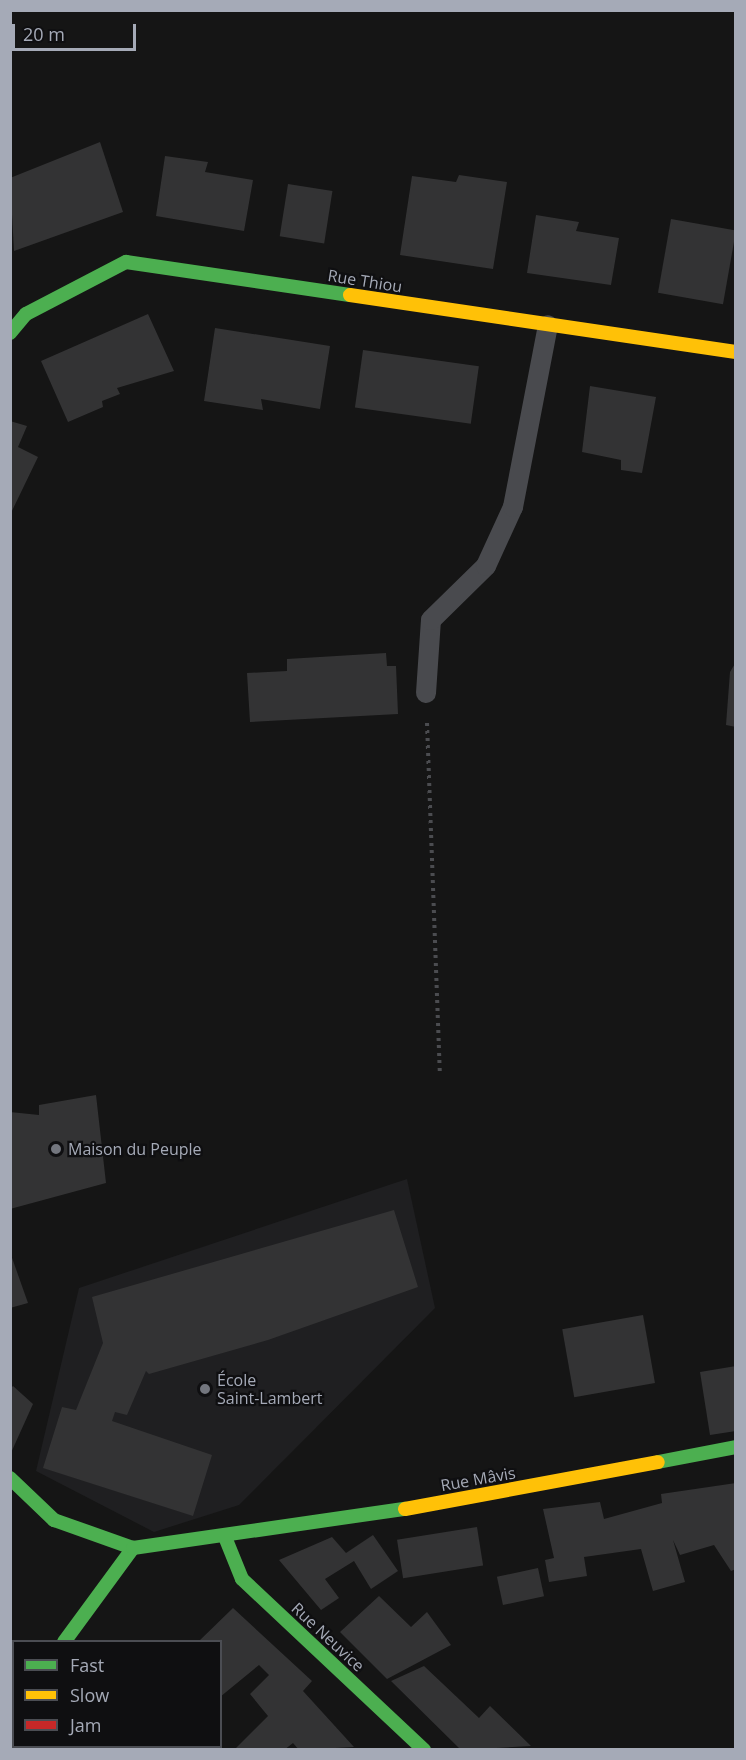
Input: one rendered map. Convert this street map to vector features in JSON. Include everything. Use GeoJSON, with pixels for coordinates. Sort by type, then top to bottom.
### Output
{"type":"FeatureCollection","features":[{"type":"Feature","properties":{"kind":"street","name":"Rue Thiou"},"geometry":{"type":"LineString","coordinates":[[10,333],[26,314],[126,262],[735,352]]}},
{"type":"Feature","properties":{"kind":"street","name":"Rue Mâvis"},"geometry":{"type":"LineString","coordinates":[[133,1548],[225,1537],[450,1502],[735,1447]]}},
{"type":"Feature","properties":{"kind":"street"},"geometry":{"type":"LineString","coordinates":[[10,1478],[54,1520],[133,1548],[65,1640]]}},
{"type":"Feature","properties":{"kind":"street","name":"Rue Neuvice"},"geometry":{"type":"LineString","coordinates":[[225,1537],[242,1579],[424,1749]]}},
{"type":"Feature","properties":{"kind":"lane"},"geometry":{"type":"LineString","coordinates":[[426,693],[431,620],[486,566],[513,507],[548,325]]}},
{"type":"Feature","properties":{"kind":"path"},"geometry":{"type":"LineString","coordinates":[[426,693],[429,892],[440,1074]]}},
{"type":"Feature","properties":{"kind":"shaded area","name":"École Saint-Lambert"},"geometry":{"type":"Polygon","coordinates":[[[407,1179],[435,1308],[239,1505],[154,1532],[36,1471],[79,1288],[407,1179]]]}},
{"type":"Feature","properties":{"kind":"building"},"geometry":{"type":"Polygon","coordinates":[[[100,142],[123,212],[14,251],[10,178],[100,142]]]}},
{"type":"Feature","properties":{"kind":"building"},"geometry":{"type":"Polygon","coordinates":[[[165,156],[208,162],[205,172],[253,180],[244,231],[156,216],[165,156]]]}},
{"type":"Feature","properties":{"kind":"building"},"geometry":{"type":"Polygon","coordinates":[[[459,175],[507,182],[493,269],[400,255],[412,176],[456,182],[459,175]]]}},
{"type":"Feature","properties":{"kind":"building"},"geometry":{"type":"Polygon","coordinates":[[[288,184],[332,191],[324,243],[280,236],[288,184]]]}},
{"type":"Feature","properties":{"kind":"building"},"geometry":{"type":"Polygon","coordinates":[[[536,215],[579,222],[576,231],[619,238],[611,285],[527,273],[536,215]]]}},
{"type":"Feature","properties":{"kind":"building"},"geometry":{"type":"Polygon","coordinates":[[[671,219],[736,230],[723,304],[658,293],[671,219]]]}},
{"type":"Feature","properties":{"kind":"building"},"geometry":{"type":"Polygon","coordinates":[[[148,314],[174,371],[117,388],[120,394],[102,401],[103,407],[68,422],[41,361],[148,314]]]}},
{"type":"Feature","properties":{"kind":"building"},"geometry":{"type":"Polygon","coordinates":[[[215,328],[330,346],[320,409],[261,399],[263,410],[204,401],[215,328]]]}},
{"type":"Feature","properties":{"kind":"building"},"geometry":{"type":"Polygon","coordinates":[[[363,350],[479,366],[471,424],[355,407],[363,350]]]}},
{"type":"Feature","properties":{"kind":"building"},"geometry":{"type":"Polygon","coordinates":[[[590,386],[656,397],[642,473],[621,470],[621,460],[582,452],[590,386]]]}},
{"type":"Feature","properties":{"kind":"building"},"geometry":{"type":"Polygon","coordinates":[[[10,421],[27,426],[18,447],[38,457],[10,515],[10,421]]]}},
{"type":"Feature","properties":{"kind":"building"},"geometry":{"type":"Polygon","coordinates":[[[386,653],[387,666],[396,666],[398,714],[250,722],[247,673],[287,671],[287,659],[386,653]]]}},
{"type":"Feature","properties":{"kind":"building"},"geometry":{"type":"Polygon","coordinates":[[[736,662],[736,727],[726,725],[730,672],[736,662]]]}},
{"type":"Feature","properties":{"kind":"building","name":"Maison du Peuple"},"geometry":{"type":"Polygon","coordinates":[[[96,1095],[106,1183],[10,1209],[10,1112],[39,1115],[39,1105],[96,1095]]]}},
{"type":"Feature","properties":{"kind":"building"},"geometry":{"type":"Polygon","coordinates":[[[394,1210],[418,1287],[268,1340],[149,1374],[146,1371],[127,1415],[115,1412],[112,1421],[212,1455],[193,1516],[43,1468],[62,1407],[76,1410],[103,1343],[92,1297],[394,1210]]]}},
{"type":"Feature","properties":{"kind":"building"},"geometry":{"type":"Polygon","coordinates":[[[10,1256],[28,1303],[10,1308],[10,1256]]]}},
{"type":"Feature","properties":{"kind":"building"},"geometry":{"type":"Polygon","coordinates":[[[643,1315],[655,1383],[574,1397],[562,1329],[643,1315]]]}},
{"type":"Feature","properties":{"kind":"building"},"geometry":{"type":"Polygon","coordinates":[[[736,1366],[736,1431],[710,1435],[700,1372],[736,1366]]]}},
{"type":"Feature","properties":{"kind":"building"},"geometry":{"type":"Polygon","coordinates":[[[13,1386],[33,1404],[10,1455],[10,1389],[13,1386]]]}},
{"type":"Feature","properties":{"kind":"building"},"geometry":{"type":"Polygon","coordinates":[[[736,1483],[736,1569],[731,1571],[714,1545],[680,1555],[673,1540],[685,1582],[653,1591],[641,1549],[584,1557],[587,1576],[549,1582],[545,1560],[554,1558],[543,1509],[600,1502],[604,1519],[662,1503],[661,1494],[736,1483]]]}},
{"type":"Feature","properties":{"kind":"building"},"geometry":{"type":"Polygon","coordinates":[[[477,1527],[483,1566],[403,1578],[397,1540],[477,1527]]]}},
{"type":"Feature","properties":{"kind":"building"},"geometry":{"type":"Polygon","coordinates":[[[373,1535],[398,1571],[371,1589],[354,1561],[325,1579],[339,1598],[321,1610],[279,1560],[332,1537],[346,1553],[373,1535]]]}},
{"type":"Feature","properties":{"kind":"building"},"geometry":{"type":"Polygon","coordinates":[[[538,1568],[544,1596],[503,1605],[497,1577],[538,1568]]]}},
{"type":"Feature","properties":{"kind":"building"},"geometry":{"type":"Polygon","coordinates":[[[379,1596],[411,1627],[427,1612],[451,1645],[387,1679],[340,1632],[379,1596]]]}},
{"type":"Feature","properties":{"kind":"building"},"geometry":{"type":"Polygon","coordinates":[[[233,1608],[312,1681],[303,1691],[354,1747],[299,1750],[293,1743],[284,1750],[234,1750],[268,1716],[250,1694],[269,1675],[259,1665],[222,1695],[222,1640],[200,1640],[233,1608]]]}},
{"type":"Feature","properties":{"kind":"building"},"geometry":{"type":"Polygon","coordinates":[[[424,1666],[479,1718],[490,1706],[531,1746],[461,1750],[391,1681],[424,1666]]]}},
{"type":"Feature","properties":{"kind":"building"},"geometry":{"type":"Polygon","coordinates":[[[64,1748],[106,1748],[66,1750],[64,1748]]]}},
{"type":"Feature","properties":{"kind":"traffic: fast"},"geometry":{"type":"LineString","coordinates":[[10,333],[26,314],[126,262],[350,295]]}},
{"type":"Feature","properties":{"kind":"traffic: fast"},"geometry":{"type":"LineString","coordinates":[[658,1462],[736,1447]]}},
{"type":"Feature","properties":{"kind":"traffic: fast"},"geometry":{"type":"LineString","coordinates":[[10,1478],[54,1520],[133,1548]]}},
{"type":"Feature","properties":{"kind":"traffic: fast"},"geometry":{"type":"LineString","coordinates":[[65,1640],[133,1548],[405,1509]]}},
{"type":"Feature","properties":{"kind":"traffic: fast"},"geometry":{"type":"LineString","coordinates":[[225,1537],[242,1579],[424,1750]]}},
{"type":"Feature","properties":{"kind":"traffic: slow"},"geometry":{"type":"LineString","coordinates":[[350,295],[736,352]]}},
{"type":"Feature","properties":{"kind":"traffic: slow"},"geometry":{"type":"LineString","coordinates":[[405,1509],[658,1462]]}},
{"type":"Feature","properties":{"kind":"place","name":"Maison du Peuple"},"geometry":{"type":"Point","coordinates":[56,1149]}},
{"type":"Feature","properties":{"kind":"place","name":"École Saint-Lambert"},"geometry":{"type":"Point","coordinates":[205,1389]}}]}
